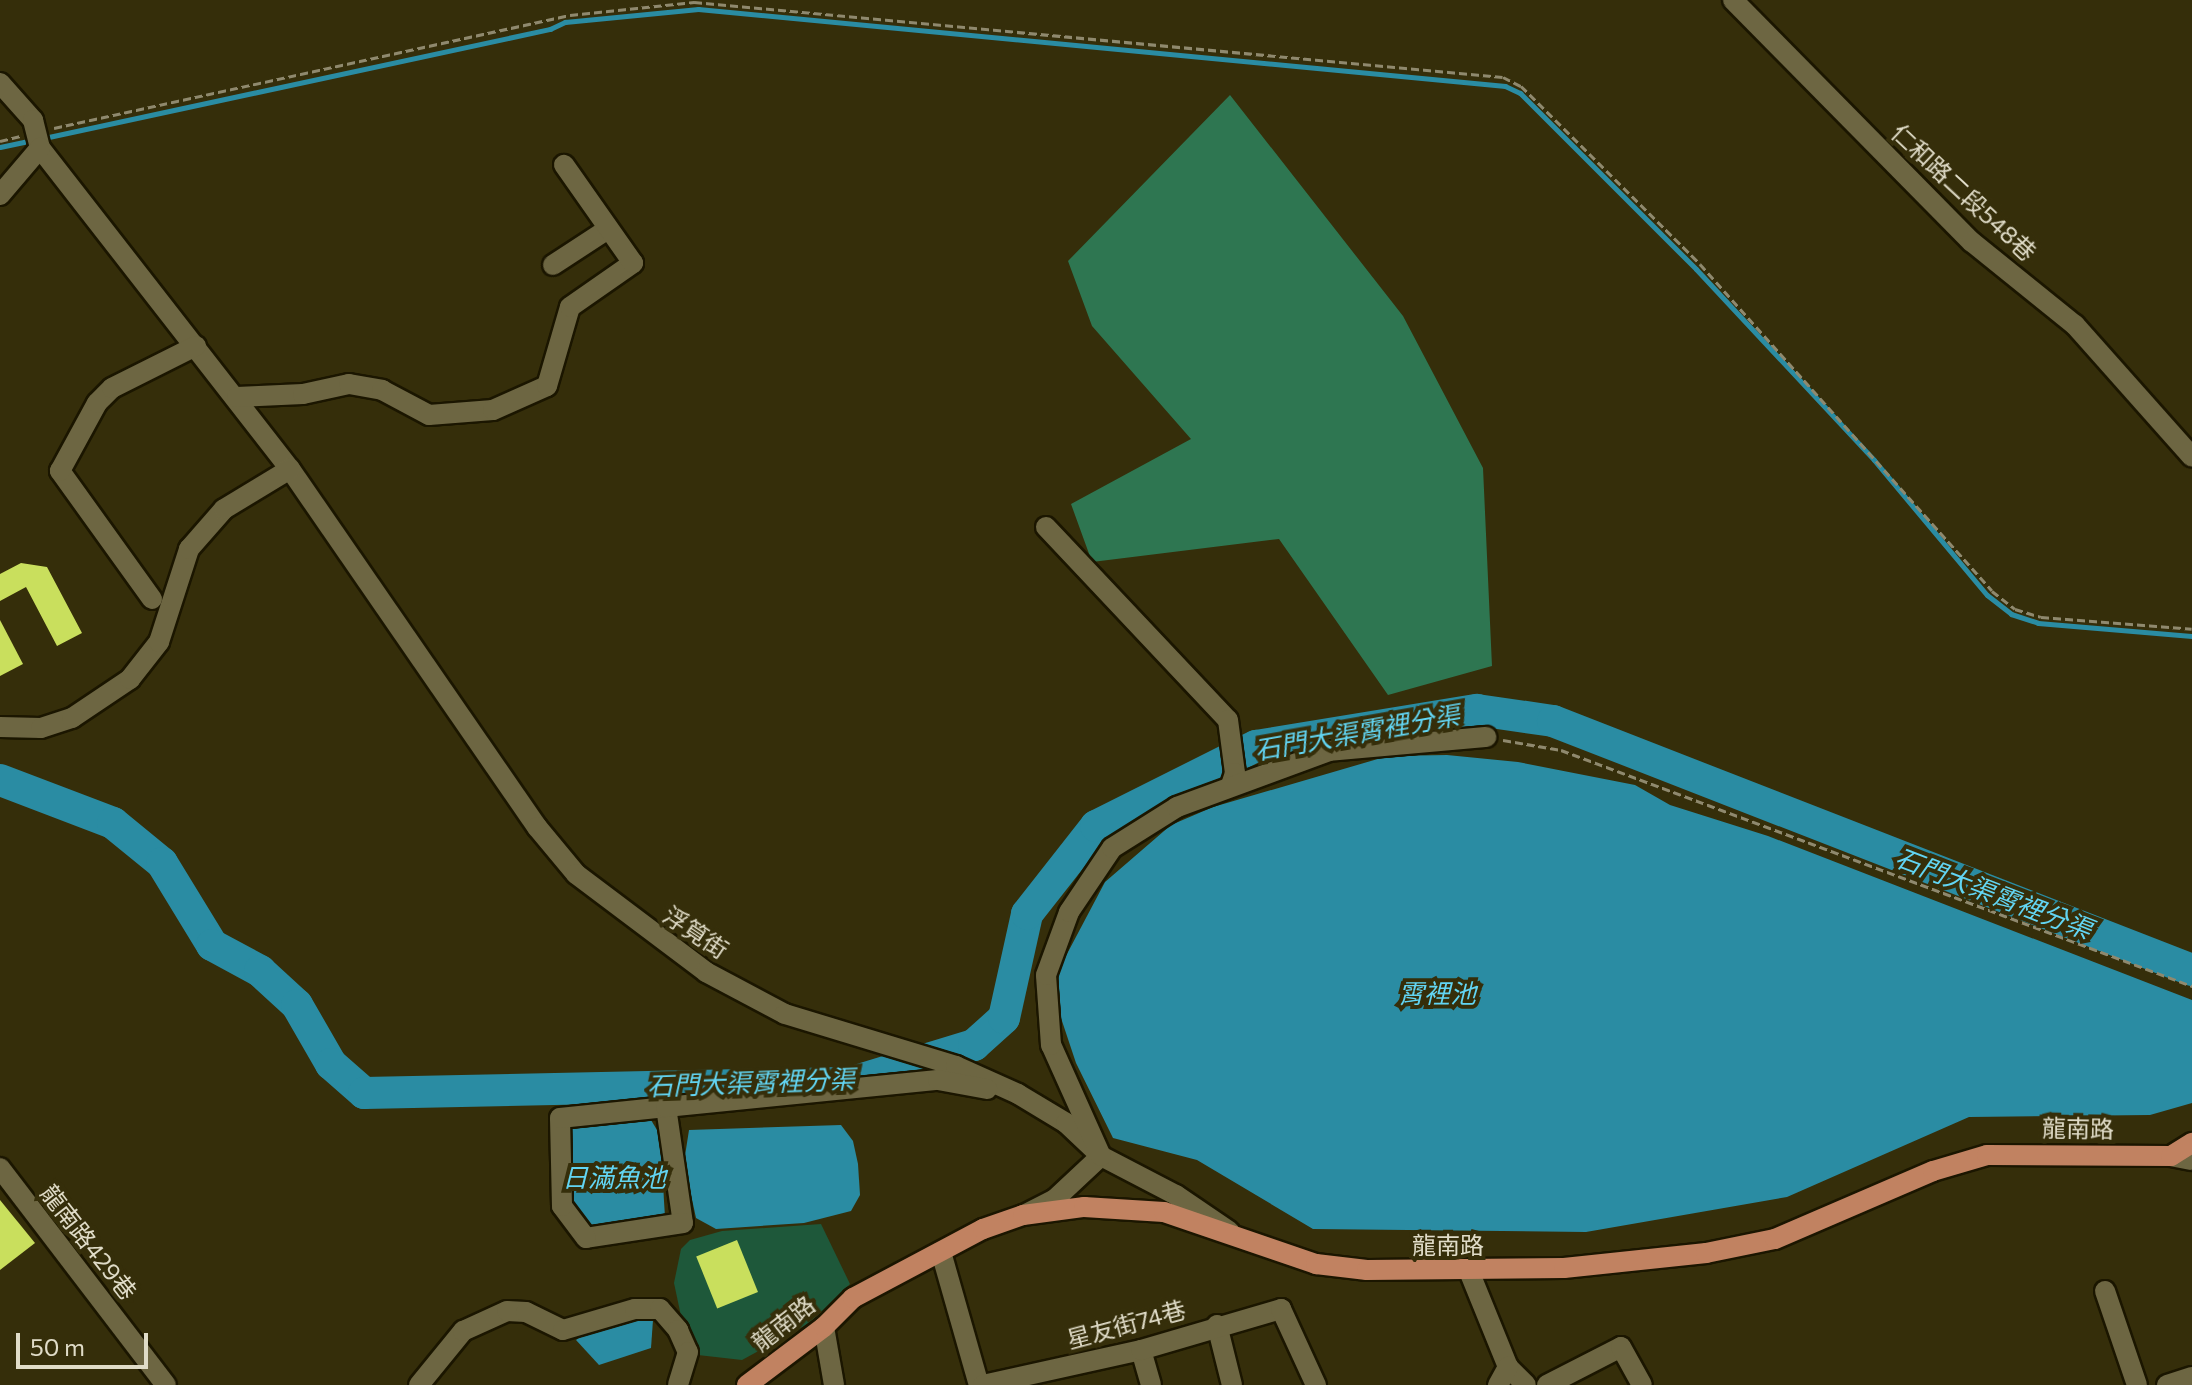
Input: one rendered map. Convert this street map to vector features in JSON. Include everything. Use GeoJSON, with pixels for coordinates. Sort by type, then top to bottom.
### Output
{"type":"FeatureCollection","features":[{"type":"Feature","properties":{"kind":"main road"},"geometry":{"type":"LineString","coordinates":[[2182,1158],[2192,1143]]}},
{"type":"Feature","properties":{"kind":"main road","name":"龍南路"},"geometry":{"type":"LineString","coordinates":[[747,1385],[824,1327],[853,1298],[941,1252],[1023,1215],[1131,1208],[1236,1235],[1316,1264],[1469,1271],[1564,1268],[1706,1253],[1775,1239],[1933,1171],[1987,1155],[2182,1158]]}},
{"type":"Feature","properties":{"kind":"street","name":"仁和路二段548巷"},"geometry":{"type":"LineString","coordinates":[[1733,0],[1972,242],[2075,325],[2192,457]]}},
{"type":"Feature","properties":{"kind":"street","name":"浮筧街"},"geometry":{"type":"LineString","coordinates":[[0,83],[33,120],[38,140],[290,469],[537,827],[576,874],[706,972],[785,1014],[956,1066],[1018,1094],[1066,1123],[1101,1156],[1176,1195],[1236,1235]]}},
{"type":"Feature","properties":{"kind":"street"},"geometry":{"type":"LineString","coordinates":[[0,195],[38,140]]}},
{"type":"Feature","properties":{"kind":"street"},"geometry":{"type":"LineString","coordinates":[[237,397],[303,394],[349,384],[382,390],[429,415],[493,410],[547,386],[570,307],[633,263],[564,165]]}},
{"type":"Feature","properties":{"kind":"street"},"geometry":{"type":"LineString","coordinates":[[553,265],[608,229]]}},
{"type":"Feature","properties":{"kind":"street"},"geometry":{"type":"LineString","coordinates":[[152,599],[60,471],[97,403],[112,388],[196,346]]}},
{"type":"Feature","properties":{"kind":"street"},"geometry":{"type":"LineString","coordinates":[[0,727],[41,728],[72,718],[130,679],[159,642],[189,549],[224,509],[290,469]]}},
{"type":"Feature","properties":{"kind":"street"},"geometry":{"type":"LineString","coordinates":[[1046,527],[1228,720],[1233,779]]}},
{"type":"Feature","properties":{"kind":"street"},"geometry":{"type":"LineString","coordinates":[[1023,1215],[1055,1199],[1101,1156],[1051,1045],[1046,975],[1069,912],[1112,848],[1177,807],[1233,779],[1329,751],[1486,737]]}},
{"type":"Feature","properties":{"kind":"street"},"geometry":{"type":"LineString","coordinates":[[666,1107],[683,1223],[586,1238],[562,1206],[560,1118],[666,1107],[938,1080],[1018,1094]]}},
{"type":"Feature","properties":{"kind":"street","name":"龍南路429巷"},"geometry":{"type":"LineString","coordinates":[[0,1168],[166,1385]]}},
{"type":"Feature","properties":{"kind":"street"},"geometry":{"type":"LineString","coordinates":[[941,1252],[981,1385]]}},
{"type":"Feature","properties":{"kind":"street"},"geometry":{"type":"LineString","coordinates":[[1469,1271],[1503,1376],[1526,1385]]}},
{"type":"Feature","properties":{"kind":"street"},"geometry":{"type":"LineString","coordinates":[[2105,1291],[2137,1385]]}},
{"type":"Feature","properties":{"kind":"street"},"geometry":{"type":"LineString","coordinates":[[419,1385],[463,1331],[507,1311],[526,1312],[563,1330],[635,1309],[660,1309],[678,1330],[688,1352],[678,1385]]}},
{"type":"Feature","properties":{"kind":"street","name":"星友街74巷"},"geometry":{"type":"LineString","coordinates":[[981,1385],[1063,1376],[1217,1325],[1281,1309],[1316,1385]]}},
{"type":"Feature","properties":{"kind":"street"},"geometry":{"type":"LineString","coordinates":[[1217,1325],[1232,1385]]}},
{"type":"Feature","properties":{"kind":"street"},"geometry":{"type":"LineString","coordinates":[[824,1327],[834,1385]]}},
{"type":"Feature","properties":{"kind":"street"},"geometry":{"type":"LineString","coordinates":[[1547,1385],[1568,1380],[1621,1347],[1642,1385]]}},
{"type":"Feature","properties":{"kind":"street"},"geometry":{"type":"LineString","coordinates":[[1141,1350],[1151,1385]]}},
{"type":"Feature","properties":{"kind":"street"},"geometry":{"type":"LineString","coordinates":[[2167,1385],[2192,1377]]}},
{"type":"Feature","properties":{"kind":"path"},"geometry":{"type":"LineString","coordinates":[[38,140],[570,15],[694,2],[1503,77],[1521,86],[1700,264],[1992,591],[2015,609],[2041,617],[2192,629]]}},
{"type":"Feature","properties":{"kind":"path"},"geometry":{"type":"LineString","coordinates":[[1486,737],[1561,750],[2192,986]]}},
{"type":"Feature","properties":{"kind":"green space"},"geometry":{"type":"Polygon","coordinates":[[[1230,95],[1403,316],[1483,468],[1492,666],[1388,695],[1279,539],[1092,562],[1071,504],[1191,439],[1092,326],[1068,261],[1230,95]]]}},
{"type":"Feature","properties":{"kind":"green space"},"geometry":{"type":"Polygon","coordinates":[[[821,1224],[850,1284],[815,1320],[742,1360],[689,1354],[674,1283],[681,1249],[690,1240],[722,1231],[821,1224]]]}},
{"type":"Feature","properties":{"kind":"water","name":"霄裡池"},"geometry":{"type":"Polygon","coordinates":[[[1447,755],[1518,762],[1635,785],[1670,805],[1768,836],[2192,1000],[2192,1103],[2150,1115],[1969,1117],[1787,1197],[1586,1232],[1313,1229],[1197,1160],[1113,1138],[1076,1063],[1057,1006],[1059,969],[1105,882],[1171,825],[1213,807],[1388,756],[1447,755]]]}},
{"type":"Feature","properties":{"kind":"water","name":"日滿魚池"},"geometry":{"type":"Polygon","coordinates":[[[651,1120],[660,1135],[665,1217],[606,1232],[582,1221],[570,1208],[568,1129],[651,1120]]]}},
{"type":"Feature","properties":{"kind":"water"},"geometry":{"type":"Polygon","coordinates":[[[841,1125],[853,1141],[858,1164],[860,1195],[851,1211],[804,1223],[716,1229],[696,1218],[684,1162],[689,1130],[841,1125]]]}},
{"type":"Feature","properties":{"kind":"water"},"geometry":{"type":"Polygon","coordinates":[[[641,1318],[653,1320],[651,1348],[599,1365],[576,1340],[591,1329],[641,1318]]]}},
{"type":"Feature","properties":{"kind":"building"},"geometry":{"type":"Polygon","coordinates":[[[21,563],[47,567],[82,633],[57,646],[26,587],[0,601],[0,574],[21,563]]]}},
{"type":"Feature","properties":{"kind":"building"},"geometry":{"type":"Polygon","coordinates":[[[0,620],[23,664],[0,676],[0,620]]]}},
{"type":"Feature","properties":{"kind":"building"},"geometry":{"type":"Polygon","coordinates":[[[0,1200],[35,1243],[0,1270],[0,1200]]]}},
{"type":"Feature","properties":{"kind":"building"},"geometry":{"type":"Polygon","coordinates":[[[737,1240],[758,1292],[717,1308],[696,1256],[737,1240]]]}},
{"type":"Feature","properties":{"kind":"waterway"},"geometry":{"type":"LineString","coordinates":[[44,138],[550,29],[565,22],[698,9],[1505,86],[1520,93],[1696,269],[1874,460],[1987,595],[2011,614],[2038,623],[2192,636]]}},
{"type":"Feature","properties":{"kind":"waterway"},"geometry":{"type":"LineString","coordinates":[[0,147],[34,140]]}},
{"type":"Feature","properties":{"kind":"waterway","name":"石門大渠霄裡分渠"},"geometry":{"type":"LineString","coordinates":[[0,780],[113,823],[162,863],[212,945],[260,971],[297,1005],[331,1064],[364,1093],[849,1083],[974,1045],[1004,1018],[1027,914],[1096,826],[1256,746],[1477,710],[1553,721],[2192,970]]}}]}
